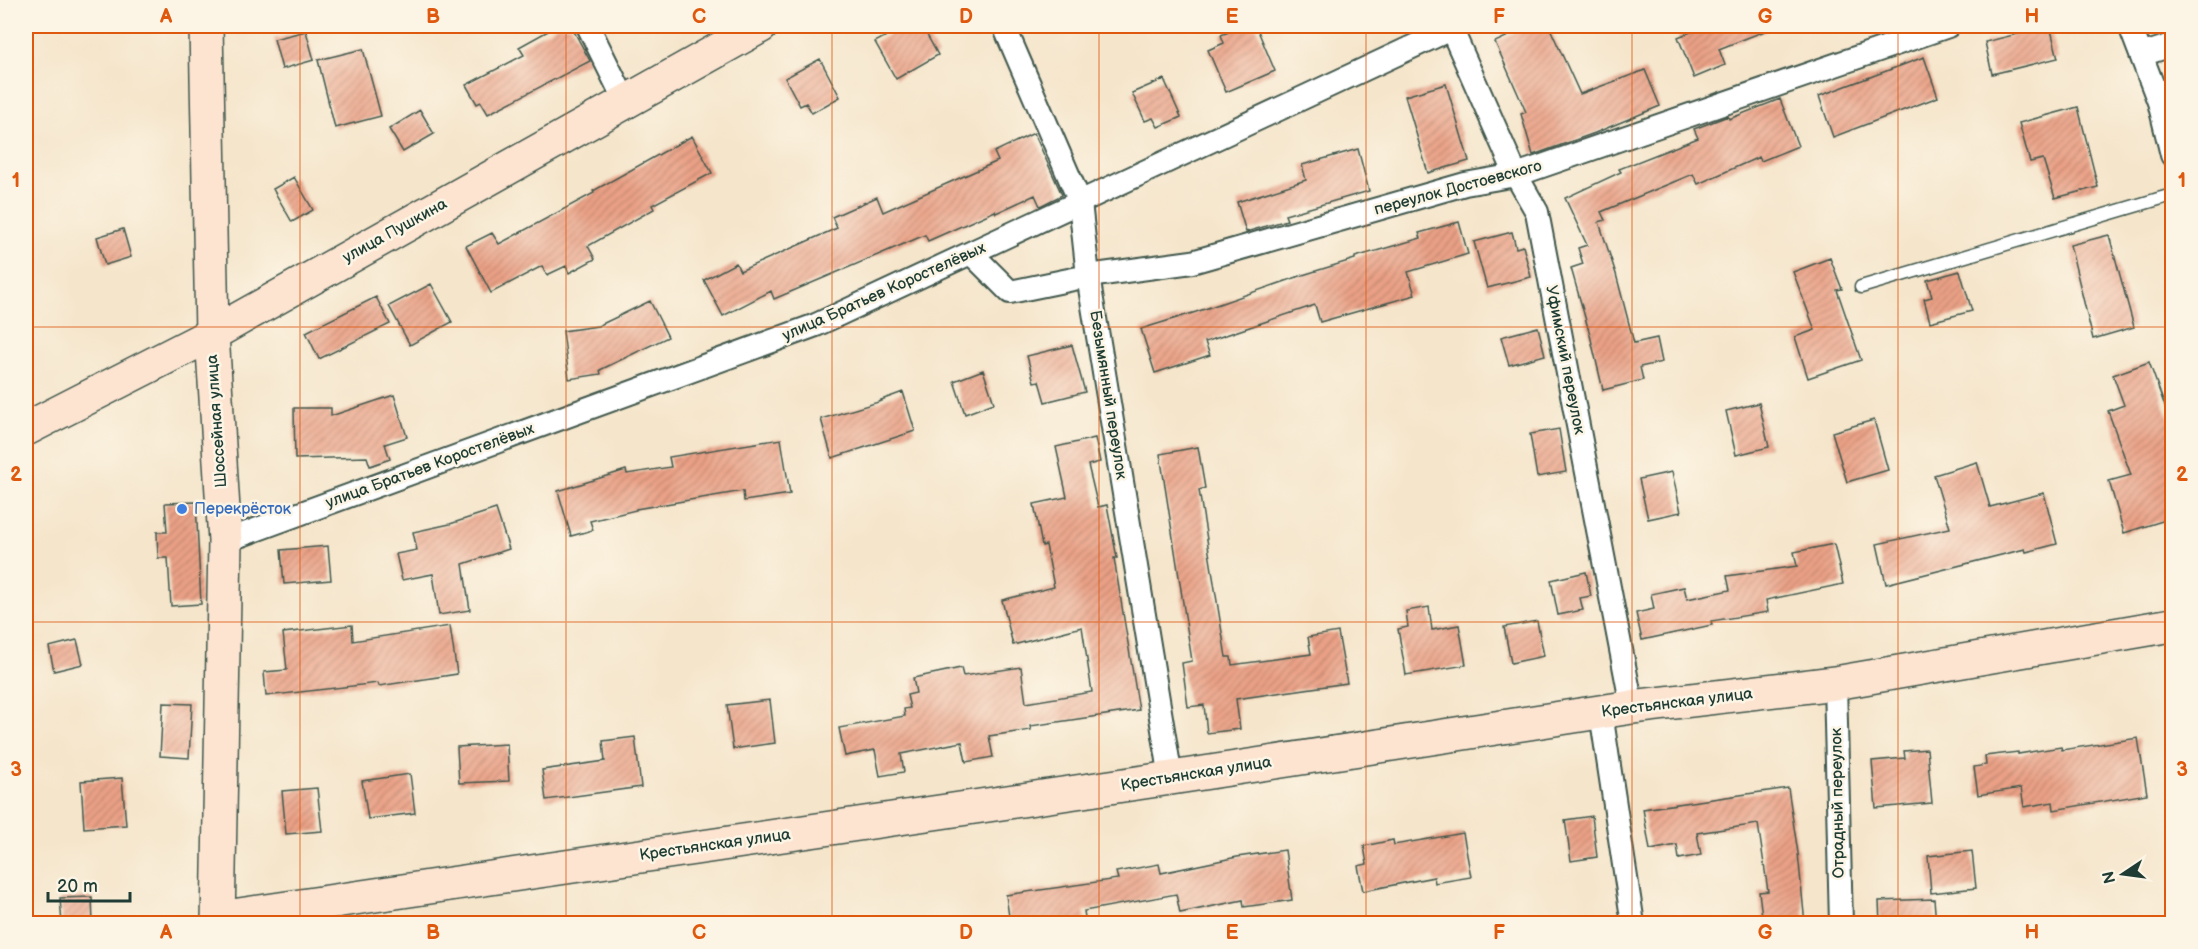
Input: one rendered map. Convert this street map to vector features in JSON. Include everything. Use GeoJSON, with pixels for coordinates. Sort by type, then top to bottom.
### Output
{"type":"FeatureCollection","features":[{"type":"Feature","properties":{"kind":"street","name":"Шоссейная улица"},"geometry":{"type":"LineString","coordinates":[[206,26],[212,334],[225,541],[218,921]]}},
{"type":"Feature","properties":{"kind":"street"},"geometry":{"type":"LineString","coordinates":[[588,26],[625,101]]}},
{"type":"Feature","properties":{"kind":"street","name":"улица Пушкина"},"geometry":{"type":"LineString","coordinates":[[26,429],[212,334],[761,26]]}},
{"type":"Feature","properties":{"kind":"street","name":"Безымянный переулок"},"geometry":{"type":"LineString","coordinates":[[1004,26],[1080,202],[1088,276],[1171,777]]}},
{"type":"Feature","properties":{"kind":"street","name":"переулок Достоевского"},"geometry":{"type":"LineString","coordinates":[[971,253],[1010,292],[1088,276],[1192,262],[1466,184],[1516,175],[1948,26]]}},
{"type":"Feature","properties":{"kind":"street"},"geometry":{"type":"LineString","coordinates":[[2130,26],[2159,102],[2172,155]]}},
{"type":"Feature","properties":{"kind":"street","name":"улица Братьев Коростелёвых"},"geometry":{"type":"LineString","coordinates":[[225,541],[816,325],[1454,27]]}},
{"type":"Feature","properties":{"kind":"street","name":"Уфимский переулок"},"geometry":{"type":"LineString","coordinates":[[1454,27],[1516,175],[1537,213],[1616,710],[1633,924]]}},
{"type":"Feature","properties":{"kind":"street"},"geometry":{"type":"LineString","coordinates":[[2142,55],[2172,45]]}},
{"type":"Feature","properties":{"kind":"street","name":"Крестьянская улица"},"geometry":{"type":"LineString","coordinates":[[218,921],[1616,710],[1835,683],[2172,625]]}},
{"type":"Feature","properties":{"kind":"street","name":"Отрадный переулок"},"geometry":{"type":"LineString","coordinates":[[1835,683],[1841,924]]}},
{"type":"Feature","properties":{"kind":"lane"},"geometry":{"type":"LineString","coordinates":[[1861,287],[2172,195]]}},
{"type":"Feature","properties":{"kind":"building"},"geometry":{"type":"Polygon","coordinates":[[[557,26],[571,26],[590,61],[488,114],[481,102],[477,104],[466,85],[524,55],[519,47],[557,26]]]}},
{"type":"Feature","properties":{"kind":"building"},"geometry":{"type":"Polygon","coordinates":[[[905,26],[922,26],[938,55],[896,79],[875,42],[905,26]]]}},
{"type":"Feature","properties":{"kind":"building"},"geometry":{"type":"Polygon","coordinates":[[[1244,26],[1256,26],[1275,71],[1226,92],[1208,50],[1224,43],[1221,35],[1244,26]]]}},
{"type":"Feature","properties":{"kind":"building"},"geometry":{"type":"Polygon","coordinates":[[[1530,26],[1549,26],[1580,94],[1645,70],[1660,106],[1533,155],[1521,114],[1526,112],[1495,42],[1530,26]]]}},
{"type":"Feature","properties":{"kind":"building"},"geometry":{"type":"Polygon","coordinates":[[[1706,26],[1775,27],[1719,49],[1725,65],[1694,78],[1678,37],[1706,26]]]}},
{"type":"Feature","properties":{"kind":"building"},"geometry":{"type":"Polygon","coordinates":[[[2050,26],[2058,58],[1992,74],[1985,42],[2050,26]]]}},
{"type":"Feature","properties":{"kind":"building"},"geometry":{"type":"Polygon","coordinates":[[[306,31],[314,60],[282,69],[274,39],[306,31]]]}},
{"type":"Feature","properties":{"kind":"building"},"geometry":{"type":"Polygon","coordinates":[[[363,49],[381,116],[335,128],[318,60],[363,49]]]}},
{"type":"Feature","properties":{"kind":"building"},"geometry":{"type":"Polygon","coordinates":[[[1924,57],[1938,97],[1833,137],[1819,96],[1924,57]]]}},
{"type":"Feature","properties":{"kind":"building"},"geometry":{"type":"Polygon","coordinates":[[[820,59],[840,97],[812,113],[806,103],[800,106],[785,78],[820,59]]]}},
{"type":"Feature","properties":{"kind":"building"},"geometry":{"type":"Polygon","coordinates":[[[1164,79],[1181,117],[1158,127],[1153,118],[1145,121],[1132,93],[1164,79]]]}},
{"type":"Feature","properties":{"kind":"building"},"geometry":{"type":"Polygon","coordinates":[[[1446,84],[1469,161],[1428,173],[1405,96],[1446,84]]]}},
{"type":"Feature","properties":{"kind":"building"},"geometry":{"type":"Polygon","coordinates":[[[1780,99],[1798,146],[1761,161],[1759,157],[1698,184],[1693,174],[1601,212],[1605,220],[1599,222],[1616,274],[1634,343],[1657,338],[1662,362],[1640,367],[1643,380],[1603,390],[1571,268],[1583,264],[1578,248],[1587,245],[1565,198],[1621,172],[1619,169],[1698,138],[1694,129],[1728,116],[1729,119],[1780,99]]]}},
{"type":"Feature","properties":{"kind":"building"},"geometry":{"type":"Polygon","coordinates":[[[2078,107],[2098,187],[2055,198],[2043,159],[2030,162],[2019,123],[2078,107]]]}},
{"type":"Feature","properties":{"kind":"building"},"geometry":{"type":"Polygon","coordinates":[[[420,110],[434,134],[403,152],[389,129],[420,110]]]}},
{"type":"Feature","properties":{"kind":"building"},"geometry":{"type":"Polygon","coordinates":[[[1034,133],[1062,195],[1040,206],[1035,195],[928,241],[925,235],[774,299],[771,291],[723,316],[704,280],[736,263],[740,271],[837,228],[832,217],[877,197],[883,212],[998,161],[994,152],[1034,133]]]}},
{"type":"Feature","properties":{"kind":"building"},"geometry":{"type":"Polygon","coordinates":[[[692,136],[712,173],[652,205],[654,209],[588,246],[595,259],[569,273],[566,266],[547,275],[542,266],[491,293],[466,246],[492,233],[499,244],[594,193],[593,191],[692,136]]]}},
{"type":"Feature","properties":{"kind":"building"},"geometry":{"type":"Polygon","coordinates":[[[1358,149],[1369,191],[1285,215],[1287,220],[1246,232],[1237,202],[1306,180],[1302,165],[1358,149]]]}},
{"type":"Feature","properties":{"kind":"building"},"geometry":{"type":"Polygon","coordinates":[[[294,177],[313,210],[292,222],[273,189],[294,177]]]}},
{"type":"Feature","properties":{"kind":"building"},"geometry":{"type":"Polygon","coordinates":[[[1459,222],[1468,254],[1408,272],[1415,295],[1320,322],[1315,305],[1205,342],[1210,355],[1155,373],[1141,329],[1355,259],[1355,257],[1421,238],[1419,233],[1459,222]]]}},
{"type":"Feature","properties":{"kind":"building"},"geometry":{"type":"Polygon","coordinates":[[[123,229],[131,257],[105,265],[97,237],[123,229]]]}},
{"type":"Feature","properties":{"kind":"building"},"geometry":{"type":"Polygon","coordinates":[[[1512,232],[1516,248],[1523,246],[1531,277],[1487,288],[1474,242],[1512,232]]]}},
{"type":"Feature","properties":{"kind":"building"},"geometry":{"type":"Polygon","coordinates":[[[2109,235],[2134,327],[2093,339],[2070,245],[2109,235]]]}},
{"type":"Feature","properties":{"kind":"building"},"geometry":{"type":"Polygon","coordinates":[[[1830,258],[1842,289],[1837,290],[1861,360],[1808,378],[1795,337],[1815,330],[1793,272],[1830,258]]]}},
{"type":"Feature","properties":{"kind":"building"},"geometry":{"type":"Polygon","coordinates":[[[1960,271],[1972,311],[1930,322],[1924,299],[1932,297],[1927,280],[1960,271]]]}},
{"type":"Feature","properties":{"kind":"building"},"geometry":{"type":"Polygon","coordinates":[[[431,284],[452,322],[410,345],[389,306],[431,284]]]}},
{"type":"Feature","properties":{"kind":"building"},"geometry":{"type":"Polygon","coordinates":[[[376,297],[390,324],[319,359],[306,332],[376,297]]]}},
{"type":"Feature","properties":{"kind":"building"},"geometry":{"type":"Polygon","coordinates":[[[650,301],[668,337],[600,370],[601,374],[569,379],[563,331],[598,326],[650,301]]]}},
{"type":"Feature","properties":{"kind":"building"},"geometry":{"type":"Polygon","coordinates":[[[1538,327],[1545,355],[1509,365],[1501,337],[1538,327]]]}},
{"type":"Feature","properties":{"kind":"building"},"geometry":{"type":"Polygon","coordinates":[[[1072,345],[1085,392],[1045,402],[1039,381],[1034,382],[1027,356],[1072,345]]]}},
{"type":"Feature","properties":{"kind":"building"},"geometry":{"type":"Polygon","coordinates":[[[2149,362],[2172,426],[2172,518],[2124,533],[2109,481],[2131,475],[2108,411],[2124,405],[2113,375],[2149,362]]]}},
{"type":"Feature","properties":{"kind":"building"},"geometry":{"type":"Polygon","coordinates":[[[983,370],[994,403],[965,414],[954,381],[983,370]]]}},
{"type":"Feature","properties":{"kind":"building"},"geometry":{"type":"Polygon","coordinates":[[[903,392],[915,431],[832,458],[821,419],[882,401],[903,392]]]}},
{"type":"Feature","properties":{"kind":"building"},"geometry":{"type":"Polygon","coordinates":[[[394,395],[407,437],[385,444],[390,459],[370,466],[367,457],[295,459],[294,408],[331,408],[331,416],[394,395]]]}},
{"type":"Feature","properties":{"kind":"building"},"geometry":{"type":"Polygon","coordinates":[[[1759,403],[1769,447],[1736,455],[1726,411],[1759,403]]]}},
{"type":"Feature","properties":{"kind":"building"},"geometry":{"type":"Polygon","coordinates":[[[1874,420],[1888,470],[1847,482],[1832,432],[1874,420]]]}},
{"type":"Feature","properties":{"kind":"building"},"geometry":{"type":"Polygon","coordinates":[[[1559,429],[1566,472],[1537,477],[1530,434],[1559,429]]]}},
{"type":"Feature","properties":{"kind":"building"},"geometry":{"type":"Polygon","coordinates":[[[1095,438],[1100,462],[1088,465],[1098,507],[1107,505],[1139,710],[1030,726],[1031,730],[989,736],[993,757],[966,762],[962,742],[901,754],[904,772],[880,776],[875,750],[845,756],[839,728],[905,716],[904,709],[910,708],[907,695],[916,693],[913,678],[961,668],[963,676],[1021,667],[1026,703],[1092,692],[1082,627],[1013,645],[1002,600],[1054,587],[1046,545],[1042,546],[1034,504],[1067,497],[1056,447],[1095,438]]]}},
{"type":"Feature","properties":{"kind":"building"},"geometry":{"type":"Polygon","coordinates":[[[781,439],[790,494],[744,501],[743,491],[636,509],[590,521],[593,530],[571,536],[558,491],[626,470],[627,474],[671,467],[669,457],[781,439]]]}},
{"type":"Feature","properties":{"kind":"building"},"geometry":{"type":"Polygon","coordinates":[[[1198,447],[1205,488],[1199,490],[1226,657],[1231,657],[1232,665],[1311,654],[1308,637],[1338,632],[1347,683],[1236,699],[1240,729],[1207,733],[1204,705],[1188,707],[1182,663],[1192,661],[1160,454],[1198,447]]]}},
{"type":"Feature","properties":{"kind":"building"},"geometry":{"type":"Polygon","coordinates":[[[1977,462],[1990,507],[2044,493],[2057,544],[2026,552],[2025,549],[1886,584],[1877,544],[1950,528],[1934,475],[1977,462]]]}},
{"type":"Feature","properties":{"kind":"building"},"geometry":{"type":"Polygon","coordinates":[[[1672,472],[1681,512],[1648,519],[1639,479],[1672,472]]]}},
{"type":"Feature","properties":{"kind":"building"},"geometry":{"type":"Polygon","coordinates":[[[196,502],[201,604],[171,606],[168,558],[158,558],[157,532],[167,532],[165,503],[196,502]]]}},
{"type":"Feature","properties":{"kind":"building"},"geometry":{"type":"Polygon","coordinates":[[[496,509],[509,549],[463,564],[470,610],[439,615],[433,574],[402,580],[396,554],[417,550],[413,532],[450,524],[496,509]]]}},
{"type":"Feature","properties":{"kind":"building"},"geometry":{"type":"Polygon","coordinates":[[[1834,544],[1843,584],[1766,600],[1768,612],[1711,621],[1712,625],[1642,640],[1636,613],[1654,609],[1651,594],[1684,587],[1687,599],[1730,590],[1727,576],[1797,566],[1794,552],[1834,544]]]}},
{"type":"Feature","properties":{"kind":"building"},"geometry":{"type":"Polygon","coordinates":[[[328,546],[331,580],[284,584],[281,550],[328,546]]]}},
{"type":"Feature","properties":{"kind":"building"},"geometry":{"type":"Polygon","coordinates":[[[1586,572],[1591,596],[1580,598],[1583,610],[1558,615],[1551,580],[1586,572]]]}},
{"type":"Feature","properties":{"kind":"building"},"geometry":{"type":"Polygon","coordinates":[[[1429,607],[1432,630],[1459,625],[1466,665],[1406,675],[1398,629],[1408,627],[1406,611],[1429,607]]]}},
{"type":"Feature","properties":{"kind":"building"},"geometry":{"type":"Polygon","coordinates":[[[1537,621],[1544,656],[1511,663],[1504,627],[1537,621]]]}},
{"type":"Feature","properties":{"kind":"building"},"geometry":{"type":"Polygon","coordinates":[[[352,625],[353,641],[450,626],[457,674],[379,686],[378,683],[266,696],[264,672],[287,670],[283,633],[352,625]]]}},
{"type":"Feature","properties":{"kind":"building"},"geometry":{"type":"Polygon","coordinates":[[[77,640],[83,664],[54,671],[49,647],[77,640]]]}},
{"type":"Feature","properties":{"kind":"building"},"geometry":{"type":"Polygon","coordinates":[[[770,700],[775,743],[733,749],[727,705],[770,700]]]}},
{"type":"Feature","properties":{"kind":"building"},"geometry":{"type":"Polygon","coordinates":[[[163,703],[192,704],[189,758],[160,756],[163,703]]]}},
{"type":"Feature","properties":{"kind":"building"},"geometry":{"type":"Polygon","coordinates":[[[635,737],[641,787],[546,800],[542,770],[605,761],[603,741],[635,737]]]}},
{"type":"Feature","properties":{"kind":"building"},"geometry":{"type":"Polygon","coordinates":[[[2138,738],[2147,794],[2054,810],[2053,802],[2024,807],[2021,788],[1978,795],[1974,767],[1986,765],[1985,756],[2018,752],[2018,754],[2061,747],[2062,750],[2138,738]]]}},
{"type":"Feature","properties":{"kind":"building"},"geometry":{"type":"Polygon","coordinates":[[[507,744],[509,781],[459,783],[457,747],[507,744]]]}},
{"type":"Feature","properties":{"kind":"building"},"geometry":{"type":"Polygon","coordinates":[[[1927,749],[1932,803],[1876,808],[1872,761],[1905,758],[1904,751],[1927,749]]]}},
{"type":"Feature","properties":{"kind":"building"},"geometry":{"type":"Polygon","coordinates":[[[410,774],[415,813],[368,819],[362,781],[410,774]]]}},
{"type":"Feature","properties":{"kind":"building"},"geometry":{"type":"Polygon","coordinates":[[[122,778],[126,825],[84,828],[81,781],[122,778]]]}},
{"type":"Feature","properties":{"kind":"building"},"geometry":{"type":"Polygon","coordinates":[[[317,788],[322,831],[286,834],[282,791],[317,788]]]}},
{"type":"Feature","properties":{"kind":"building"},"geometry":{"type":"Polygon","coordinates":[[[1788,788],[1798,853],[1805,924],[1763,924],[1759,892],[1768,891],[1758,824],[1697,833],[1701,855],[1679,859],[1677,845],[1650,850],[1643,809],[1788,788]]]}},
{"type":"Feature","properties":{"kind":"building"},"geometry":{"type":"Polygon","coordinates":[[[1592,816],[1597,857],[1571,861],[1565,820],[1592,816]]]}},
{"type":"Feature","properties":{"kind":"building"},"geometry":{"type":"Polygon","coordinates":[[[1463,833],[1471,877],[1435,883],[1434,877],[1363,891],[1358,866],[1367,864],[1364,846],[1393,840],[1394,845],[1463,833]]]}},
{"type":"Feature","properties":{"kind":"building"},"geometry":{"type":"Polygon","coordinates":[[[1285,850],[1292,900],[1244,907],[1243,900],[1180,913],[1176,894],[1084,911],[1086,924],[1010,924],[1006,895],[1118,879],[1116,872],[1159,864],[1161,873],[1237,857],[1285,850]]]}},
{"type":"Feature","properties":{"kind":"building"},"geometry":{"type":"Polygon","coordinates":[[[1972,851],[1976,888],[1931,893],[1928,856],[1972,851]]]}},
{"type":"Feature","properties":{"kind":"building"},"geometry":{"type":"Polygon","coordinates":[[[92,897],[93,924],[62,924],[60,898],[92,897]]]}},
{"type":"Feature","properties":{"kind":"building"},"geometry":{"type":"Polygon","coordinates":[[[1934,899],[1936,924],[1880,924],[1879,901],[1934,899]]]}},
{"type":"Feature","properties":{"kind":"place","name":"Перекрёсток"},"geometry":{"type":"Point","coordinates":[182,509]}}]}
